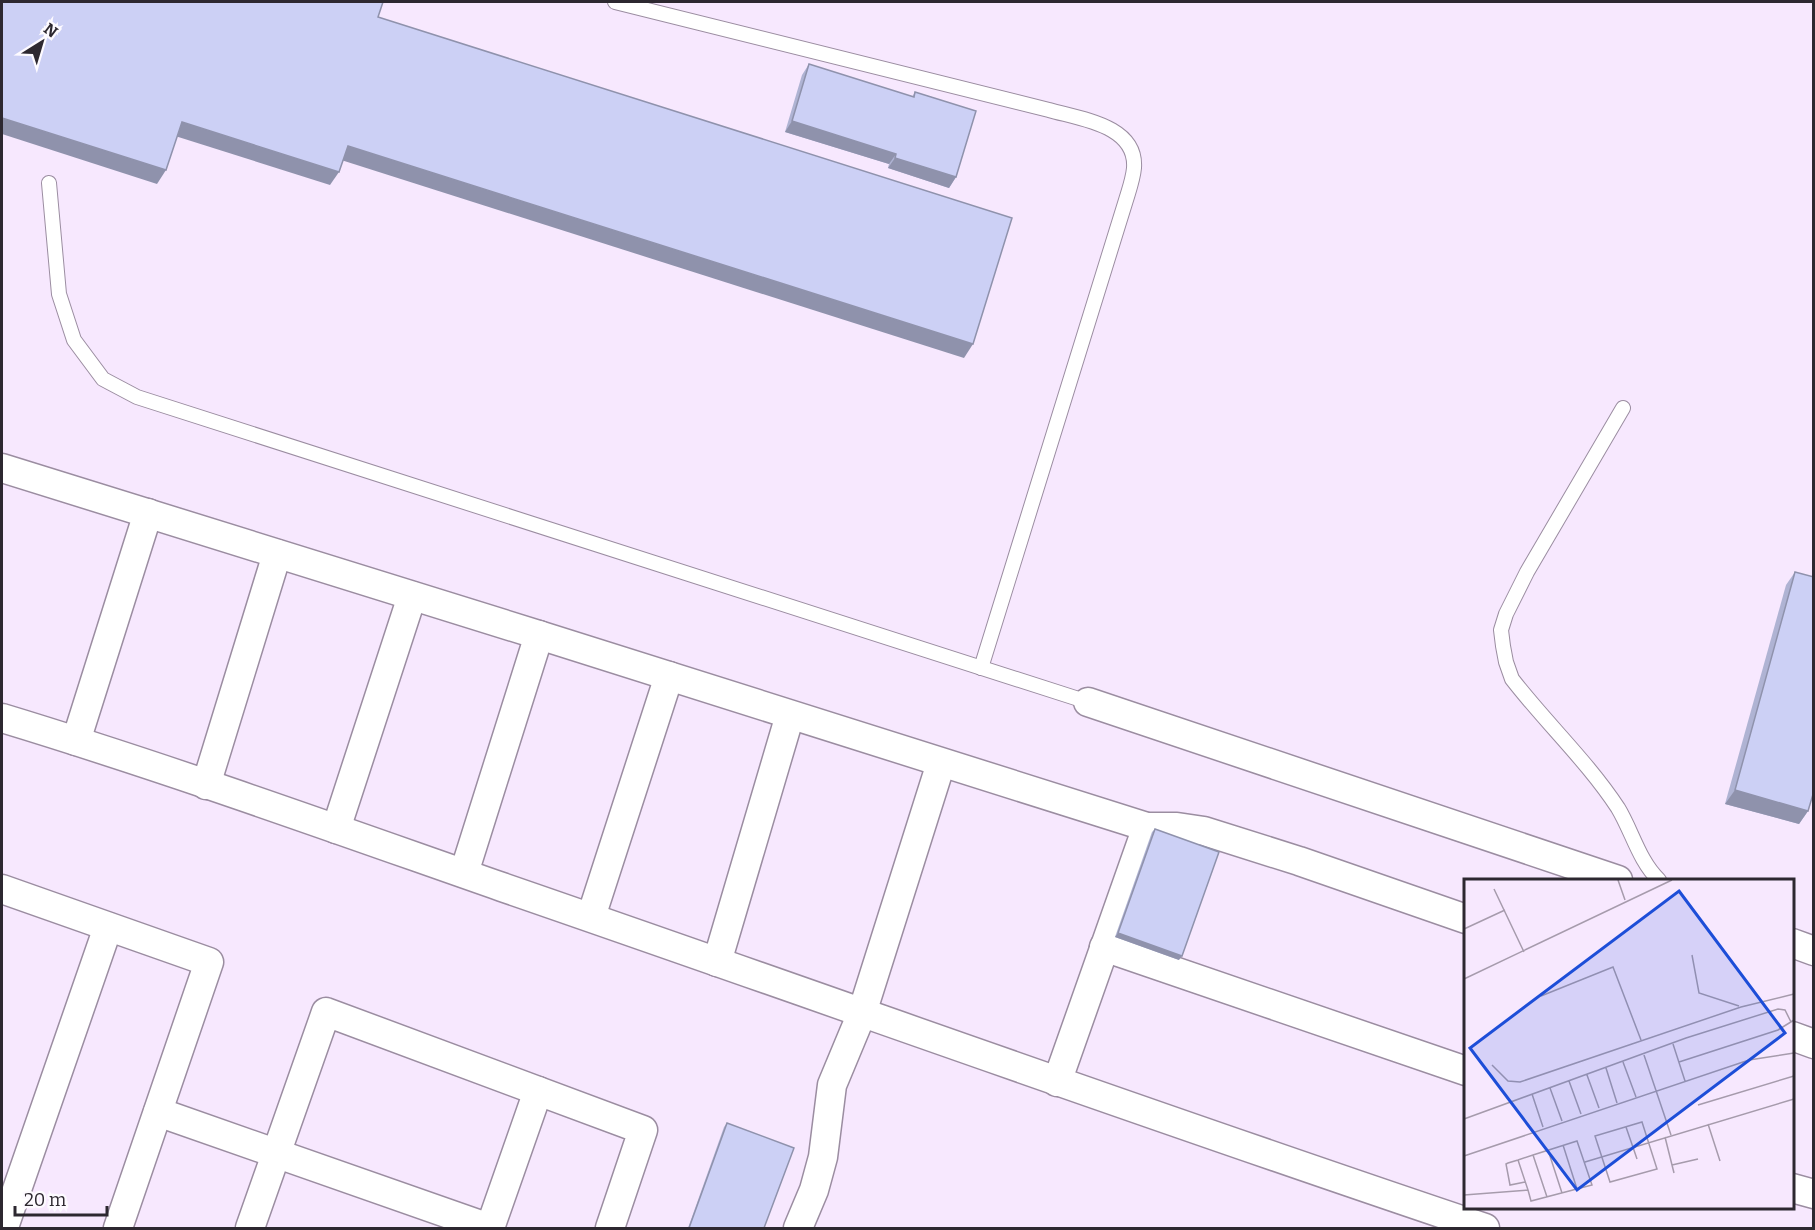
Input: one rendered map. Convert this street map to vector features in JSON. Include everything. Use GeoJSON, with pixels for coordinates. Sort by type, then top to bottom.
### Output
{"type":"FeatureCollection","features":[{"type":"Feature","properties":{"kind":"street"},"geometry":{"type":"LineString","coordinates":[[2,468],[1147,827],[1176,827],[1204,831],[1299,861],[1464,918]]}},
{"type":"Feature","properties":{"kind":"street"},"geometry":{"type":"LineString","coordinates":[[76,741],[148,513]]}},
{"type":"Feature","properties":{"kind":"street"},"geometry":{"type":"LineString","coordinates":[[206,785],[277,554]]}},
{"type":"Feature","properties":{"kind":"street"},"geometry":{"type":"LineString","coordinates":[[336,829],[412,596]]}},
{"type":"Feature","properties":{"kind":"street"},"geometry":{"type":"LineString","coordinates":[[464,873],[539,635]]}},
{"type":"Feature","properties":{"kind":"street"},"geometry":{"type":"LineString","coordinates":[[591,917],[669,676]]}},
{"type":"Feature","properties":{"kind":"street"},"geometry":{"type":"LineString","coordinates":[[1088,702],[1615,879]]}},
{"type":"Feature","properties":{"kind":"street"},"geometry":{"type":"LineString","coordinates":[[717,962],[790,715]]}},
{"type":"Feature","properties":{"kind":"street"},"geometry":{"type":"LineString","coordinates":[[2,718],[464,873],[1057,1082],[1485,1228]]}},
{"type":"Feature","properties":{"kind":"street"},"geometry":{"type":"LineString","coordinates":[[798,1228],[814,1190],[823,1157],[832,1085],[862,1013],[941,763]]}},
{"type":"Feature","properties":{"kind":"street"},"geometry":{"type":"LineString","coordinates":[[1057,1082],[1147,827]]}},
{"type":"Feature","properties":{"kind":"street"},"geometry":{"type":"LineString","coordinates":[[3,894],[209,962],[118,1228]]}},
{"type":"Feature","properties":{"kind":"street"},"geometry":{"type":"LineString","coordinates":[[5,1227],[108,927]]}},
{"type":"Feature","properties":{"kind":"street"},"geometry":{"type":"LineString","coordinates":[[1794,944],[1814,951]]}},
{"type":"Feature","properties":{"kind":"street"},"geometry":{"type":"LineString","coordinates":[[1104,947],[1464,1070]]}},
{"type":"Feature","properties":{"kind":"street"},"geometry":{"type":"LineString","coordinates":[[250,1228],[326,1012],[643,1130],[610,1228]]}},
{"type":"Feature","properties":{"kind":"street"},"geometry":{"type":"LineString","coordinates":[[1794,1037],[1814,1044]]}},
{"type":"Feature","properties":{"kind":"street"},"geometry":{"type":"LineString","coordinates":[[158,1112],[490,1228],[538,1091]]}},
{"type":"Feature","properties":{"kind":"street"},"geometry":{"type":"LineString","coordinates":[[1794,1189],[1814,1194]]}},
{"type":"Feature","properties":{"kind":"lane"},"geometry":{"type":"LineString","coordinates":[[615,2],[1049,110],[1110,129],[1131,146],[1134,167],[1126,200],[981,668]]}},
{"type":"Feature","properties":{"kind":"lane"},"geometry":{"type":"LineString","coordinates":[[49,183],[59,294],[74,340],[103,379],[128,392],[1088,702]]}},
{"type":"Feature","properties":{"kind":"lane"},"geometry":{"type":"LineString","coordinates":[[1623,408],[1527,572],[1506,614],[1501,630],[1506,662],[1512,679],[1598,781],[1619,810],[1634,840],[1658,879]]}},
{"type":"Feature","properties":{"kind":"building"},"geometry":{"type":"Polygon","coordinates":[[[2,2],[383,2],[378,17],[1012,218],[973,344],[348,146],[339,172],[182,122],[166,170],[2,118],[2,2]]]}},
{"type":"Feature","properties":{"kind":"building"},"geometry":{"type":"Polygon","coordinates":[[[809,64],[914,97],[915,92],[976,111],[956,177],[895,158],[896,154],[792,121],[809,64]]]}},
{"type":"Feature","properties":{"kind":"building"},"geometry":{"type":"Polygon","coordinates":[[[1795,572],[1814,577],[1814,791],[1808,811],[1735,790],[1795,572]]]}},
{"type":"Feature","properties":{"kind":"building"},"geometry":{"type":"Polygon","coordinates":[[[1155,829],[1219,852],[1182,956],[1118,933],[1155,829]]]}},
{"type":"Feature","properties":{"kind":"building"},"geometry":{"type":"Polygon","coordinates":[[[727,1123],[794,1148],[764,1228],[689,1228],[727,1123]]]}}]}
